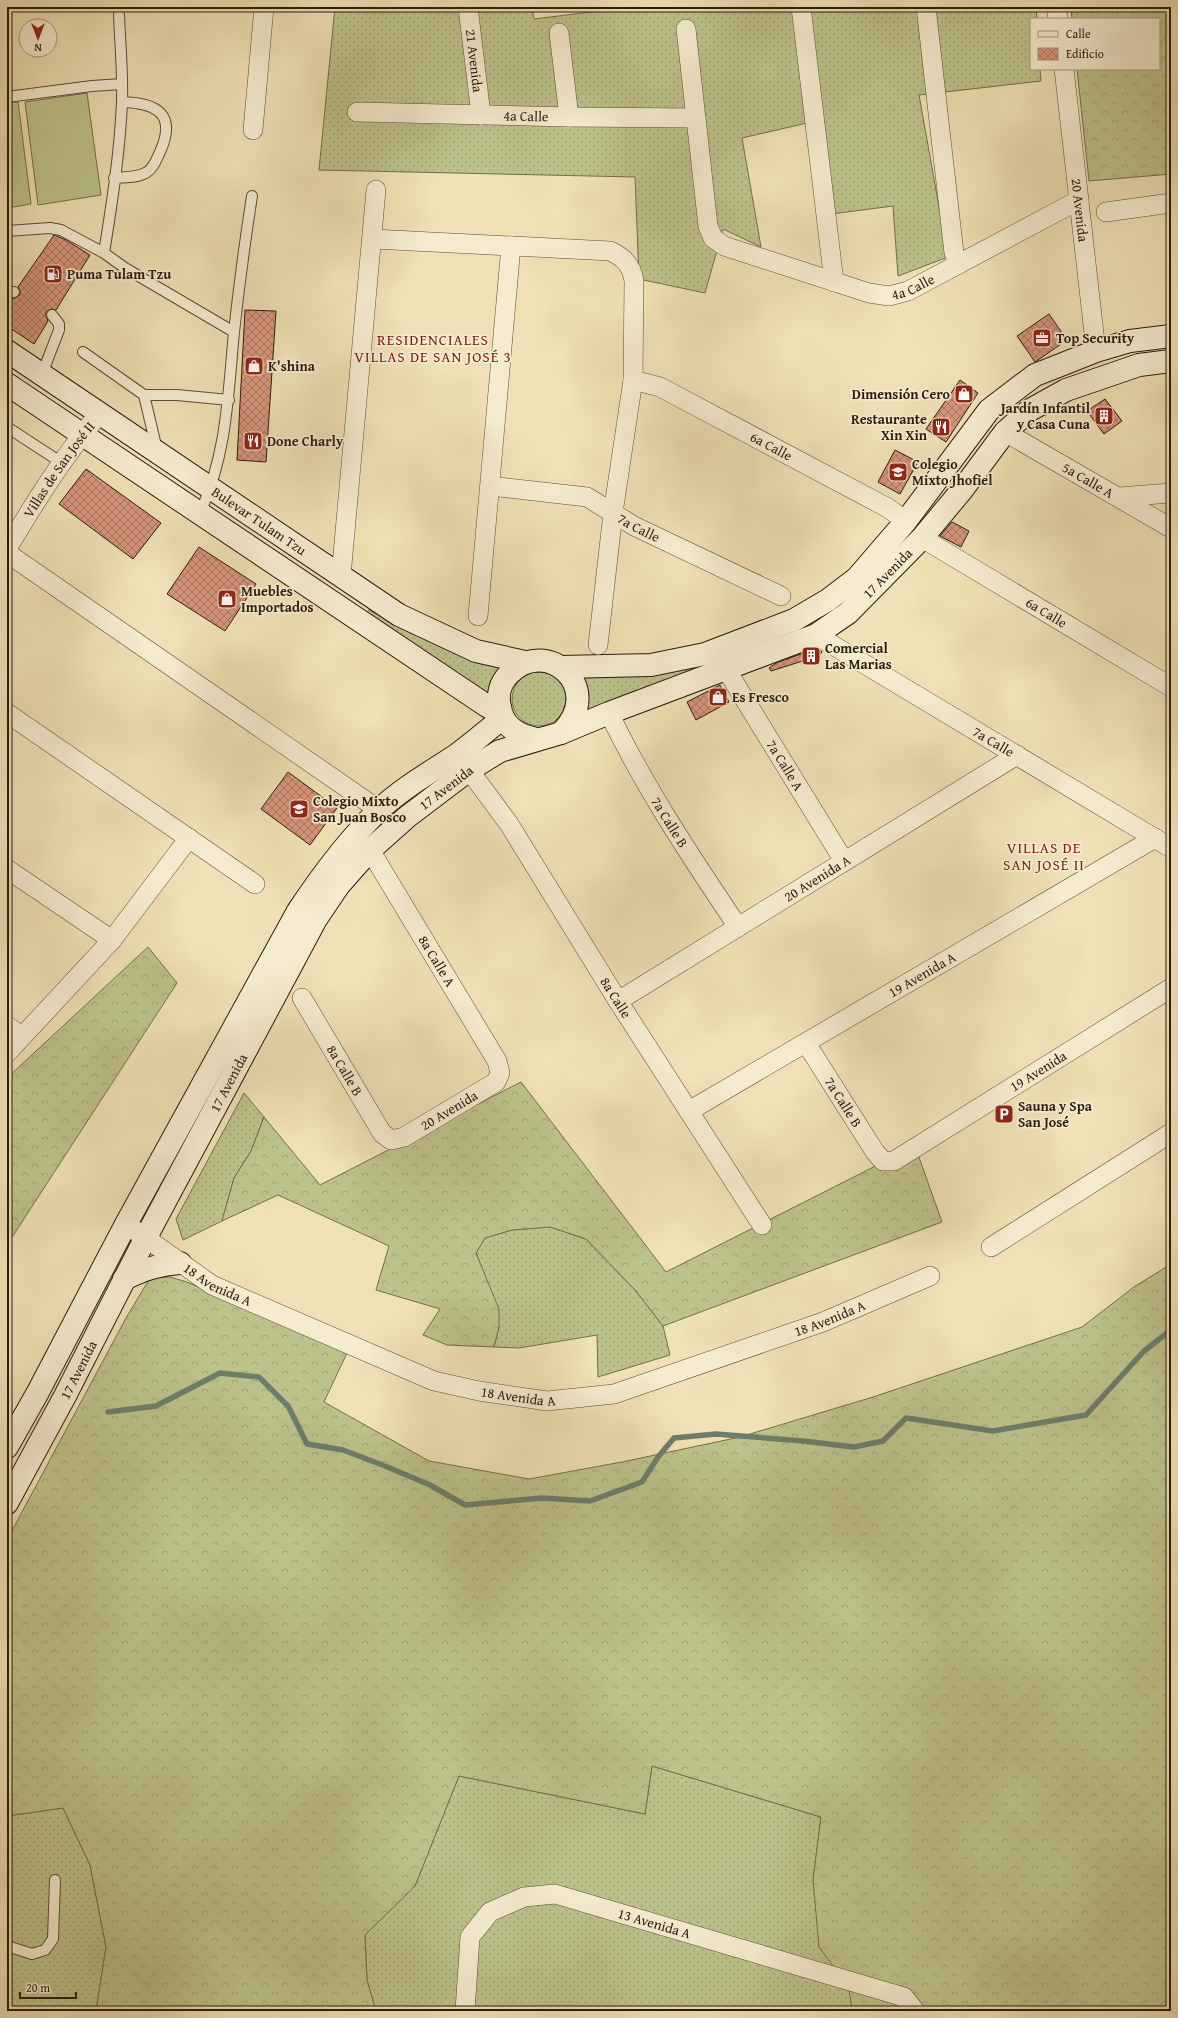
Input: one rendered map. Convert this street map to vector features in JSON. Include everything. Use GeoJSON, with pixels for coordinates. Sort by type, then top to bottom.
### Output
{"type":"FeatureCollection","features":[{"type":"Feature","properties":{"kind":"main road","name":"17 Avenida"},"geometry":{"type":"LineString","coordinates":[[561,667],[651,665],[698,655],[794,620],[828,600],[857,578],[906,521],[989,410],[1035,375],[1096,351],[1130,341],[1171,336]]}},
{"type":"Feature","properties":{"kind":"main road","name":"Bulevar Tulam Tzu"},"geometry":{"type":"LineString","coordinates":[[7,351],[158,451],[399,615],[476,651],[525,662]]}},
{"type":"Feature","properties":{"kind":"main road","name":"17 Avenida"},"geometry":{"type":"LineString","coordinates":[[561,733],[609,713],[816,635],[848,613],[922,538],[962,490],[1005,432],[1030,410],[1066,390],[1139,365],[1171,361]]}},
{"type":"Feature","properties":{"kind":"main road"},"geometry":{"type":"LineString","coordinates":[[16,390],[42,374]]}},
{"type":"Feature","properties":{"kind":"main road","name":"Bulevar Tulam Tzu"},"geometry":{"type":"LineString","coordinates":[[16,390],[502,716]]}},
{"type":"Feature","properties":{"kind":"main road"},"geometry":{"type":"LineString","coordinates":[[538,660],[550,662],[561,667],[570,676],[576,687],[578,700],[576,713],[570,724],[561,733],[536,739],[522,736],[511,729],[502,716],[499,702],[500,689],[505,678],[514,668],[525,662],[538,660]]}},
{"type":"Feature","properties":{"kind":"main road","name":"17 Avenida"},"geometry":{"type":"LineString","coordinates":[[7,1447],[38,1392],[126,1224],[298,911],[340,851],[379,810],[421,778],[456,755],[502,716]]}},
{"type":"Feature","properties":{"kind":"main road","name":"17 Avenida"},"geometry":{"type":"LineString","coordinates":[[7,1504],[145,1238],[316,919],[339,885],[370,850],[407,817],[470,770],[500,751],[536,739]]}},
{"type":"Feature","properties":{"kind":"main road"},"geometry":{"type":"LineString","coordinates":[[124,1280],[144,1270],[163,1264],[180,1263]]}},
{"type":"Feature","properties":{"kind":"street"},"geometry":{"type":"LineString","coordinates":[[253,130],[264,7]]}},
{"type":"Feature","properties":{"kind":"street","name":"21 Avenida"},"geometry":{"type":"LineString","coordinates":[[468,7],[481,115]]}},
{"type":"Feature","properties":{"kind":"street"},"geometry":{"type":"LineString","coordinates":[[801,7],[834,282]]}},
{"type":"Feature","properties":{"kind":"street"},"geometry":{"type":"LineString","coordinates":[[926,7],[954,253],[959,264]]}},
{"type":"Feature","properties":{"kind":"street"},"geometry":{"type":"LineString","coordinates":[[1056,7],[1058,18]]}},
{"type":"Feature","properties":{"kind":"street"},"geometry":{"type":"LineString","coordinates":[[686,29],[696,118]]}},
{"type":"Feature","properties":{"kind":"street"},"geometry":{"type":"LineString","coordinates":[[559,33],[569,117]]}},
{"type":"Feature","properties":{"kind":"street","name":"20 Avenida"},"geometry":{"type":"LineString","coordinates":[[1064,70],[1096,351]]}},
{"type":"Feature","properties":{"kind":"street","name":"4a Calle"},"geometry":{"type":"LineString","coordinates":[[357,112],[569,117],[696,118],[708,226],[713,238],[724,246],[869,293],[889,296],[908,291],[1079,200]]}},
{"type":"Feature","properties":{"kind":"street"},"geometry":{"type":"LineString","coordinates":[[341,576],[373,239],[376,190]]}},
{"type":"Feature","properties":{"kind":"street"},"geometry":{"type":"LineString","coordinates":[[1106,212],[1171,204]]}},
{"type":"Feature","properties":{"kind":"street"},"geometry":{"type":"LineString","coordinates":[[373,239],[610,251],[622,257],[627,262],[633,274],[634,281],[633,380],[613,513],[598,645]]}},
{"type":"Feature","properties":{"kind":"street"},"geometry":{"type":"LineString","coordinates":[[478,616],[511,246]]}},
{"type":"Feature","properties":{"kind":"street","name":"6a Calle"},"geometry":{"type":"LineString","coordinates":[[633,380],[667,390],[888,508],[906,521]]}},
{"type":"Feature","properties":{"kind":"street","name":"Villas de San José II"},"geometry":{"type":"LineString","coordinates":[[7,549],[30,510],[62,463],[82,434],[100,413]]}},
{"type":"Feature","properties":{"kind":"street","name":"5a Calle A"},"geometry":{"type":"LineString","coordinates":[[1005,432],[1171,528]]}},
{"type":"Feature","properties":{"kind":"street","name":"7a Calle"},"geometry":{"type":"LineString","coordinates":[[490,486],[587,497],[634,526],[781,596]]}},
{"type":"Feature","properties":{"kind":"street"},"geometry":{"type":"LineString","coordinates":[[1119,497],[1171,493]]}},
{"type":"Feature","properties":{"kind":"street","name":"6a Calle"},"geometry":{"type":"LineString","coordinates":[[922,538],[1171,687]]}},
{"type":"Feature","properties":{"kind":"street"},"geometry":{"type":"LineString","coordinates":[[7,553],[379,810]]}},
{"type":"Feature","properties":{"kind":"street","name":"7a Calle"},"geometry":{"type":"LineString","coordinates":[[816,635],[1171,848]]}},
{"type":"Feature","properties":{"kind":"street","name":"7a Calle A"},"geometry":{"type":"LineString","coordinates":[[726,669],[844,861]]}},
{"type":"Feature","properties":{"kind":"street"},"geometry":{"type":"LineString","coordinates":[[7,713],[255,884]]}},
{"type":"Feature","properties":{"kind":"street","name":"7a Calle B"},"geometry":{"type":"LineString","coordinates":[[609,713],[624,744],[676,835],[738,927]]}},
{"type":"Feature","properties":{"kind":"street","name":"20 Avenida A"},"geometry":{"type":"LineString","coordinates":[[618,1001],[1017,755]]}},
{"type":"Feature","properties":{"kind":"street","name":"8a Calle"},"geometry":{"type":"LineString","coordinates":[[470,770],[509,824],[618,1001],[762,1225]]}},
{"type":"Feature","properties":{"kind":"street"},"geometry":{"type":"LineString","coordinates":[[7,1053],[15,1031],[112,940],[189,838]]}},
{"type":"Feature","properties":{"kind":"street","name":"19 Avenida A"},"geometry":{"type":"LineString","coordinates":[[689,1111],[1155,838]]}},
{"type":"Feature","properties":{"kind":"street","name":"8a Calle A"},"geometry":{"type":"LineString","coordinates":[[370,850],[497,1061],[500,1073]]}},
{"type":"Feature","properties":{"kind":"street"},"geometry":{"type":"LineString","coordinates":[[7,869],[112,940]]}},
{"type":"Feature","properties":{"kind":"street","name":"19 Avenida"},"geometry":{"type":"LineString","coordinates":[[883,1161],[894,1161],[1171,988]]}},
{"type":"Feature","properties":{"kind":"street","name":"8a Calle B"},"geometry":{"type":"LineString","coordinates":[[302,998],[382,1133],[391,1140]]}},
{"type":"Feature","properties":{"kind":"street","name":"7a Calle B"},"geometry":{"type":"LineString","coordinates":[[806,1043],[875,1152],[883,1161]]}},
{"type":"Feature","properties":{"kind":"street","name":"20 Avenida"},"geometry":{"type":"LineString","coordinates":[[391,1140],[404,1138],[496,1082],[500,1073]]}},
{"type":"Feature","properties":{"kind":"street"},"geometry":{"type":"LineString","coordinates":[[991,1247],[1171,1133]]}},
{"type":"Feature","properties":{"kind":"street","name":"18 Avenida A"},"geometry":{"type":"LineString","coordinates":[[126,1224],[212,1285],[434,1382],[479,1391],[547,1401],[614,1394],[823,1322],[930,1276]]}},
{"type":"Feature","properties":{"kind":"street","name":"13 Avenida A"},"geometry":{"type":"LineString","coordinates":[[465,2011],[470,1937],[490,1912],[524,1897],[555,1894],[904,1997],[915,2011]]}},
{"type":"Feature","properties":{"kind":"lane"},"geometry":{"type":"LineString","coordinates":[[104,253],[122,102],[118,15]]}},
{"type":"Feature","properties":{"kind":"lane"},"geometry":{"type":"LineString","coordinates":[[7,97],[92,86],[122,84]]}},
{"type":"Feature","properties":{"kind":"lane"},"geometry":{"type":"LineString","coordinates":[[114,178],[133,177],[148,172],[155,163],[166,139],[166,123],[160,112],[150,105],[122,102]]}},
{"type":"Feature","properties":{"kind":"lane"},"geometry":{"type":"LineString","coordinates":[[200,513],[211,487],[212,475],[221,449],[229,400],[234,332],[244,242],[252,196]]}},
{"type":"Feature","properties":{"kind":"lane"},"geometry":{"type":"LineString","coordinates":[[7,231],[55,228],[104,253],[131,272],[234,332]]}},
{"type":"Feature","properties":{"kind":"lane"},"geometry":{"type":"LineString","coordinates":[[42,374],[59,330],[59,324],[52,316]]}},
{"type":"Feature","properties":{"kind":"lane"},"geometry":{"type":"LineString","coordinates":[[82,352],[144,395],[177,395],[229,400]]}},
{"type":"Feature","properties":{"kind":"lane"},"geometry":{"type":"LineString","coordinates":[[144,395],[158,451]]}},
{"type":"Feature","properties":{"kind":"lane"},"geometry":{"type":"LineString","coordinates":[[7,427],[62,463]]}},
{"type":"Feature","properties":{"kind":"lane"},"geometry":{"type":"LineString","coordinates":[[7,1946],[32,1954],[45,1950],[52,1939],[55,1880]]}},
{"type":"Feature","properties":{"kind":"green space"},"geometry":{"type":"Polygon","coordinates":[[[335,7],[532,7],[534,19],[630,7],[1036,7],[1037,18],[1030,18],[1030,70],[1040,70],[1041,81],[919,95],[948,257],[898,276],[893,206],[824,215],[816,121],[742,138],[761,247],[723,229],[705,293],[639,279],[635,177],[319,170],[335,7]]]}},
{"type":"Feature","properties":{"kind":"green space"},"geometry":{"type":"Polygon","coordinates":[[[1071,7],[1171,7],[1171,174],[1089,181],[1077,70],[1160,70],[1160,18],[1072,18],[1071,7]]]}},
{"type":"Feature","properties":{"kind":"green space"},"geometry":{"type":"Polygon","coordinates":[[[87,93],[101,195],[38,205],[25,102],[87,93]]]}},
{"type":"Feature","properties":{"kind":"green space"},"geometry":{"type":"Polygon","coordinates":[[[18,102],[31,204],[7,208],[7,103],[18,102]]]}},
{"type":"Feature","properties":{"kind":"green space"},"geometry":{"type":"Polygon","coordinates":[[[369,610],[394,623],[510,665],[495,700],[363,615],[369,610]]]}},
{"type":"Feature","properties":{"kind":"green space"},"geometry":{"type":"Polygon","coordinates":[[[713,664],[578,717],[576,675],[713,664]]]}},
{"type":"Feature","properties":{"kind":"green space"},"geometry":{"type":"Polygon","coordinates":[[[539,672],[549,674],[558,680],[564,689],[566,699],[564,709],[558,718],[549,724],[539,726],[529,724],[520,718],[514,709],[512,699],[514,689],[520,680],[529,674],[539,672]]]}},
{"type":"Feature","properties":{"kind":"green space"},"geometry":{"type":"Polygon","coordinates":[[[148,947],[177,983],[7,1245],[7,1078],[148,947]]]}},
{"type":"Feature","properties":{"kind":"green space"},"geometry":{"type":"Polygon","coordinates":[[[521,1082],[666,1272],[915,1146],[942,1222],[663,1326],[635,1290],[586,1239],[550,1227],[512,1230],[485,1238],[476,1253],[499,1309],[499,1327],[494,1347],[447,1345],[423,1335],[440,1309],[376,1290],[389,1246],[278,1195],[222,1221],[234,1178],[251,1151],[264,1117],[320,1185],[521,1082]]]}},
{"type":"Feature","properties":{"kind":"green space"},"geometry":{"type":"Polygon","coordinates":[[[244,1093],[264,1117],[251,1151],[234,1178],[222,1221],[183,1240],[176,1219],[244,1093]]]}},
{"type":"Feature","properties":{"kind":"green space"},"geometry":{"type":"Polygon","coordinates":[[[550,1227],[586,1239],[635,1290],[663,1326],[670,1355],[598,1377],[597,1335],[519,1348],[494,1347],[499,1327],[485,1276],[476,1253],[485,1238],[512,1230],[550,1227]]]}},
{"type":"Feature","properties":{"kind":"green space"},"geometry":{"type":"Polygon","coordinates":[[[1171,1264],[1171,2011],[852,2011],[849,1988],[819,1947],[813,1880],[821,1817],[652,1766],[645,1814],[459,1776],[415,1886],[365,1935],[367,1980],[376,2011],[96,2011],[106,1947],[90,1865],[63,1808],[7,1816],[7,1540],[126,1318],[150,1278],[170,1277],[187,1282],[347,1353],[324,1402],[429,1461],[529,1479],[622,1462],[740,1437],[873,1397],[1082,1327],[1134,1287],[1171,1264]]]}},
{"type":"Feature","properties":{"kind":"green space"},"geometry":{"type":"Polygon","coordinates":[[[652,1766],[821,1817],[813,1880],[850,1988],[852,2011],[376,2011],[367,1980],[365,1935],[415,1886],[459,1776],[645,1814],[652,1766]]]}},
{"type":"Feature","properties":{"kind":"green space"},"geometry":{"type":"Polygon","coordinates":[[[63,1808],[90,1865],[106,1947],[96,2011],[7,2011],[7,1816],[63,1808]]]}},
{"type":"Feature","properties":{"kind":"building","name":"Puma Tulam Tzu"},"geometry":{"type":"Polygon","coordinates":[[[54,235],[66,240],[90,255],[56,310],[51,309],[46,312],[48,321],[34,344],[7,326],[7,302],[9,299],[20,295],[18,287],[54,235]]]}},
{"type":"Feature","properties":{"kind":"building"},"geometry":{"type":"Polygon","coordinates":[[[245,310],[276,311],[266,462],[237,460],[245,310]]]}},
{"type":"Feature","properties":{"kind":"building","name":"Top Security"},"geometry":{"type":"Polygon","coordinates":[[[1049,314],[1067,340],[1035,362],[1017,336],[1049,314]]]}},
{"type":"Feature","properties":{"kind":"building"},"geometry":{"type":"Polygon","coordinates":[[[960,380],[978,393],[946,442],[926,429],[960,380]]]}},
{"type":"Feature","properties":{"kind":"building","name":"Jardín Infantil y Casa Cuna"},"geometry":{"type":"Polygon","coordinates":[[[1105,399],[1122,421],[1104,434],[1087,411],[1105,399]]]}},
{"type":"Feature","properties":{"kind":"building","name":"Colegio Mixto Jhofiel"},"geometry":{"type":"Polygon","coordinates":[[[895,450],[918,462],[900,494],[878,482],[895,450]]]}},
{"type":"Feature","properties":{"kind":"building"},"geometry":{"type":"Polygon","coordinates":[[[86,469],[161,523],[133,559],[59,504],[86,469]]]}},
{"type":"Feature","properties":{"kind":"building"},"geometry":{"type":"Polygon","coordinates":[[[952,522],[969,531],[961,547],[940,536],[952,522]]]}},
{"type":"Feature","properties":{"kind":"building"},"geometry":{"type":"Polygon","coordinates":[[[199,547],[256,584],[225,631],[167,594],[199,547]]]}},
{"type":"Feature","properties":{"kind":"building"},"geometry":{"type":"Polygon","coordinates":[[[817,648],[822,652],[812,664],[806,660],[771,671],[769,668],[776,663],[817,648]]]}},
{"type":"Feature","properties":{"kind":"building"},"geometry":{"type":"Polygon","coordinates":[[[720,685],[729,702],[696,720],[687,702],[720,685]]]}},
{"type":"Feature","properties":{"kind":"building","name":"Colegio Mixto San Juan Bosco"},"geometry":{"type":"Polygon","coordinates":[[[288,772],[337,808],[310,845],[261,809],[288,772]]]}},
{"type":"Feature","properties":{"kind":"waterway"},"geometry":{"type":"LineString","coordinates":[[108,1412],[156,1406],[220,1373],[259,1377],[288,1406],[307,1444],[343,1450],[385,1466],[430,1485],[465,1505],[542,1498],[590,1501],[642,1482],[658,1457],[674,1438],[716,1434],[854,1447],[883,1441],[906,1418],[993,1431],[1086,1415],[1144,1351],[1171,1330]]}},
{"type":"Feature","properties":{"kind":"place","name":"Puma Tulam Tzu"},"geometry":{"type":"Point","coordinates":[53,274]}},
{"type":"Feature","properties":{"kind":"place","name":"Top Security"},"geometry":{"type":"Point","coordinates":[1042,338]}},
{"type":"Feature","properties":{"kind":"place","name":"K'shina"},"geometry":{"type":"Point","coordinates":[254,366]}},
{"type":"Feature","properties":{"kind":"place","name":"Dimensión Cero"},"geometry":{"type":"Point","coordinates":[964,394]}},
{"type":"Feature","properties":{"kind":"place","name":"Jardín Infantil y Casa Cuna"},"geometry":{"type":"Point","coordinates":[1104,416]}},
{"type":"Feature","properties":{"kind":"place","name":"Restaurante Xin Xin"},"geometry":{"type":"Point","coordinates":[941,427]}},
{"type":"Feature","properties":{"kind":"place","name":"Done Charly"},"geometry":{"type":"Point","coordinates":[253,441]}},
{"type":"Feature","properties":{"kind":"place","name":"Colegio Mixto Jhofiel"},"geometry":{"type":"Point","coordinates":[898,472]}},
{"type":"Feature","properties":{"kind":"place","name":"Muebles Importados"},"geometry":{"type":"Point","coordinates":[227,599]}},
{"type":"Feature","properties":{"kind":"place","name":"Comercial Las Marias"},"geometry":{"type":"Point","coordinates":[811,656]}},
{"type":"Feature","properties":{"kind":"place","name":"Es Fresco"},"geometry":{"type":"Point","coordinates":[718,697]}},
{"type":"Feature","properties":{"kind":"place","name":"Colegio Mixto San Juan Bosco"},"geometry":{"type":"Point","coordinates":[299,809]}},
{"type":"Feature","properties":{"kind":"place","name":"Sauna y Spa San José"},"geometry":{"type":"Point","coordinates":[1004,1114]}},
{"type":"Feature","properties":{"kind":"district","name":"RESIDENCIALES VILLAS DE SAN JOSÉ 3"},"geometry":{"type":"Point","coordinates":[433,348]}},
{"type":"Feature","properties":{"kind":"district","name":"VILLAS DE SAN JOSÉ II"},"geometry":{"type":"Point","coordinates":[1044,856]}}]}
